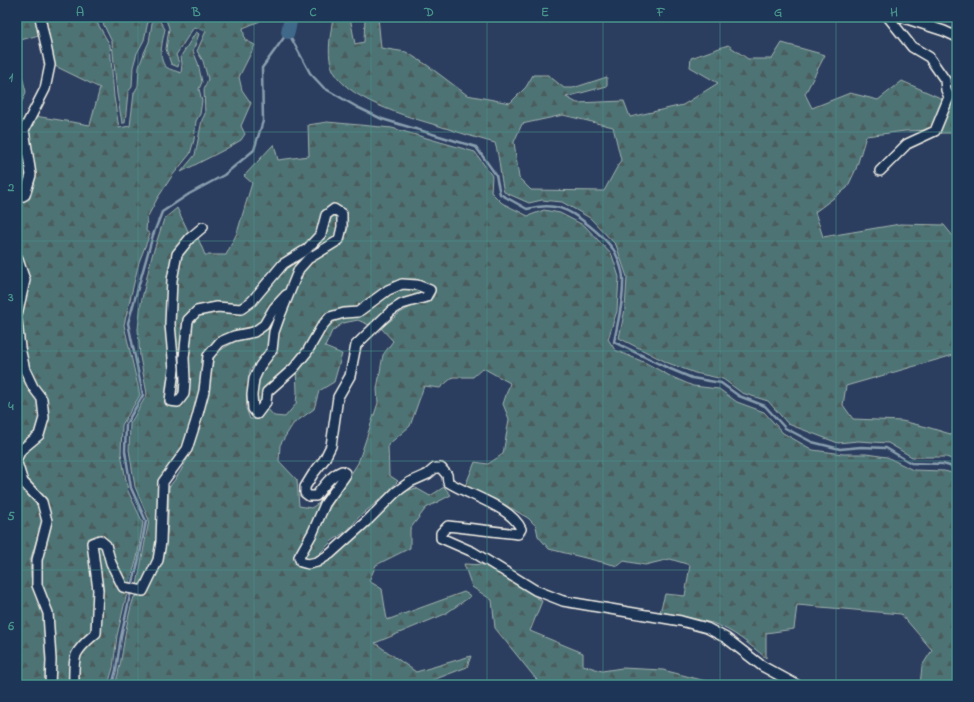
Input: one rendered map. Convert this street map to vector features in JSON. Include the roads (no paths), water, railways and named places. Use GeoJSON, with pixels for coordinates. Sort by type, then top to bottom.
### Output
{"type":"FeatureCollection","features":[{"type":"Feature","properties":{"kind":"street"},"geometry":{"type":"LineString","coordinates":[[17,199],[25,195],[31,175],[24,130],[45,89],[50,65],[40,17]]}},
{"type":"Feature","properties":{"kind":"street"},"geometry":{"type":"LineString","coordinates":[[880,171],[907,144],[935,132],[949,97],[946,90],[945,80],[930,57],[912,47],[888,17]]}},
{"type":"Feature","properties":{"kind":"street"},"geometry":{"type":"LineString","coordinates":[[901,17],[944,31],[957,37]]}},
{"type":"Feature","properties":{"kind":"street"},"geometry":{"type":"LineString","coordinates":[[204,227],[190,238],[177,254],[172,280],[170,324],[174,369],[170,401],[178,402],[184,394],[184,358],[188,320],[197,311],[217,307],[240,308],[252,301],[283,264],[307,249],[321,234],[326,215],[334,209],[342,214],[342,227],[339,240],[308,260],[299,269],[278,318],[274,332],[272,350],[260,366],[254,380],[252,395],[253,409],[257,414],[266,402],[267,392],[294,368],[307,352],[322,326],[330,317],[344,313],[358,312],[388,290],[402,284],[417,285],[430,290],[426,298],[402,304],[391,311],[356,344],[350,376],[338,397],[331,446],[324,460],[305,487],[305,493],[309,496],[316,496],[338,473],[342,471],[345,472],[345,476],[325,504],[313,532],[299,557],[301,562],[308,564],[317,562],[330,554],[396,492],[410,482],[428,474],[435,468],[441,468],[447,475],[448,482],[459,489],[491,503],[518,522],[521,529],[518,534],[448,526],[442,533],[441,538],[473,552],[535,590],[563,601],[681,621],[707,628],[726,638],[762,666],[797,685]]}},
{"type":"Feature","properties":{"kind":"street"},"geometry":{"type":"LineString","coordinates":[[17,257],[25,280],[17,315]]}},
{"type":"Feature","properties":{"kind":"street"},"geometry":{"type":"LineString","coordinates":[[74,685],[74,666],[76,655],[81,647],[96,632],[98,590],[92,543],[100,540],[106,545],[111,563],[123,587],[143,591],[158,560],[161,542],[163,482],[187,449],[204,392],[208,356],[220,342],[234,336],[254,332],[264,324],[274,308],[292,288]]}},
{"type":"Feature","properties":{"kind":"street"},"geometry":{"type":"LineString","coordinates":[[17,321],[20,348],[25,370],[33,387],[42,399],[44,418],[39,435],[21,450],[17,458]]}},
{"type":"Feature","properties":{"kind":"street"},"geometry":{"type":"LineString","coordinates":[[17,463],[24,482],[42,502],[47,521],[37,560],[37,566],[38,585],[48,613],[51,660],[50,685]]}},
{"type":"Feature","properties":{"kind":"waterway"},"geometry":{"type":"LineString","coordinates":[[288,32],[291,17]]}},
{"type":"Feature","properties":{"kind":"waterway"},"geometry":{"type":"LineString","coordinates":[[132,586],[146,521],[131,488],[125,451],[126,424],[143,395],[128,323],[153,235],[162,212],[189,194],[224,175],[254,150],[263,121],[262,68],[288,32],[310,73],[324,88],[357,107],[382,119],[476,147],[496,175],[500,194],[527,209],[548,206],[560,208],[582,220],[603,238],[615,251],[623,275],[622,302],[614,342],[692,378],[721,383],[739,396],[765,406],[785,428],[812,442],[840,449],[861,447],[886,448],[911,463],[943,464],[957,468]]}},
{"type":"Feature","properties":{"kind":"waterway"},"geometry":{"type":"LineString","coordinates":[[112,685],[131,591]]}}]}
